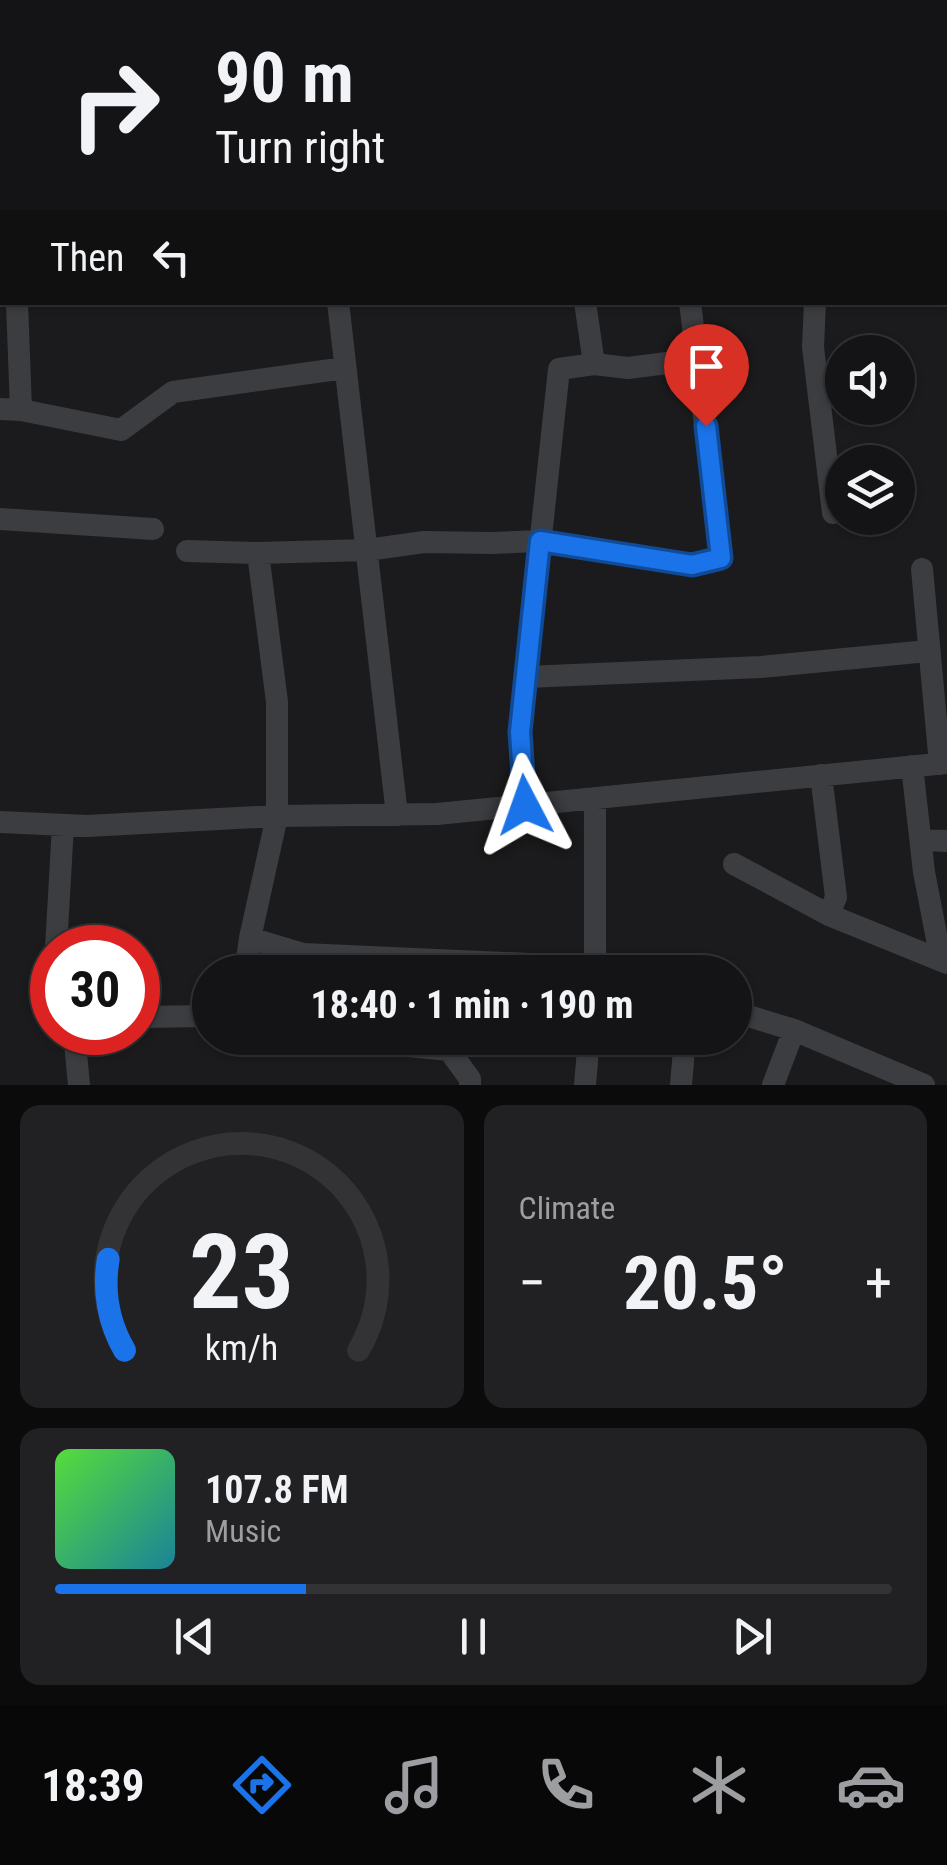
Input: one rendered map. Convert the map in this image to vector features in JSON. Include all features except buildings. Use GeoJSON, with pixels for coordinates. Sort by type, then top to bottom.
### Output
{"type":"FeatureCollection","features":[{"type":"Feature","properties":{"kind":"street"},"geometry":{"type":"LineString","coordinates":[[17,305],[11,410],[121,430],[173,392],[345,368]]}},
{"type":"Feature","properties":{"kind":"street"},"geometry":{"type":"LineString","coordinates":[[338,305],[397,815]]}},
{"type":"Feature","properties":{"kind":"street"},"geometry":{"type":"LineString","coordinates":[[585,305],[594,364]]}},
{"type":"Feature","properties":{"kind":"street"},"geometry":{"type":"LineString","coordinates":[[187,551],[367,550],[424,542],[540,541],[692,565],[721,558],[690,305]]}},
{"type":"Feature","properties":{"kind":"street"},"geometry":{"type":"LineString","coordinates":[[815,305],[813,347],[825,447]]}},
{"type":"Feature","properties":{"kind":"street"},"geometry":{"type":"LineString","coordinates":[[525,805],[520,732],[559,369],[594,364],[628,368],[698,359]]}},
{"type":"Feature","properties":{"kind":"street"},"geometry":{"type":"LineString","coordinates":[[0,519],[153,529]]}},
{"type":"Feature","properties":{"kind":"street"},"geometry":{"type":"LineString","coordinates":[[248,955],[277,816],[278,702],[258,553]]}},
{"type":"Feature","properties":{"kind":"street"},"geometry":{"type":"LineString","coordinates":[[0,822],[63,825],[437,814],[944,764],[928,650],[922,569]]}},
{"type":"Feature","properties":{"kind":"street"},"geometry":{"type":"LineString","coordinates":[[526,677],[762,667],[928,650]]}},
{"type":"Feature","properties":{"kind":"street"},"geometry":{"type":"LineString","coordinates":[[912,766],[924,872],[944,961]]}},
{"type":"Feature","properties":{"kind":"street"},"geometry":{"type":"LineString","coordinates":[[821,775],[836,898],[829,915]]}},
{"type":"Feature","properties":{"kind":"street"},"geometry":{"type":"LineString","coordinates":[[595,798],[595,955]]}},
{"type":"Feature","properties":{"kind":"street"},"geometry":{"type":"LineString","coordinates":[[57,925],[63,825]]}},
{"type":"Feature","properties":{"kind":"street"},"geometry":{"type":"LineString","coordinates":[[922,840],[947,841]]}},
{"type":"Feature","properties":{"kind":"street"},"geometry":{"type":"LineString","coordinates":[[734,864],[829,915],[944,961]]}},
{"type":"Feature","properties":{"kind":"street"},"geometry":{"type":"LineString","coordinates":[[250,938],[303,954],[321,955]]}},
{"type":"Feature","properties":{"kind":"street"},"geometry":{"type":"LineString","coordinates":[[160,1017],[192,1016]]}},
{"type":"Feature","properties":{"kind":"street"},"geometry":{"type":"LineString","coordinates":[[752,1017],[794,1030],[924,1085]]}},
{"type":"Feature","properties":{"kind":"street"},"geometry":{"type":"LineString","coordinates":[[773,1085],[794,1030]]}},
{"type":"Feature","properties":{"kind":"street"},"geometry":{"type":"LineString","coordinates":[[76,1055],[79,1085]]}},
{"type":"Feature","properties":{"kind":"street"},"geometry":{"type":"LineString","coordinates":[[452,1055],[470,1079],[470,1085]]}},
{"type":"Feature","properties":{"kind":"street"},"geometry":{"type":"LineString","coordinates":[[585,1085],[588,1055]]}},
{"type":"Feature","properties":{"kind":"street"},"geometry":{"type":"LineString","coordinates":[[680,1085],[683,1055]]}},
{"type":"Feature","properties":{"kind":"route"},"geometry":{"type":"LineString","coordinates":[[525,805],[520,732],[540,541],[692,565],[721,558],[706,426]]}}]}
